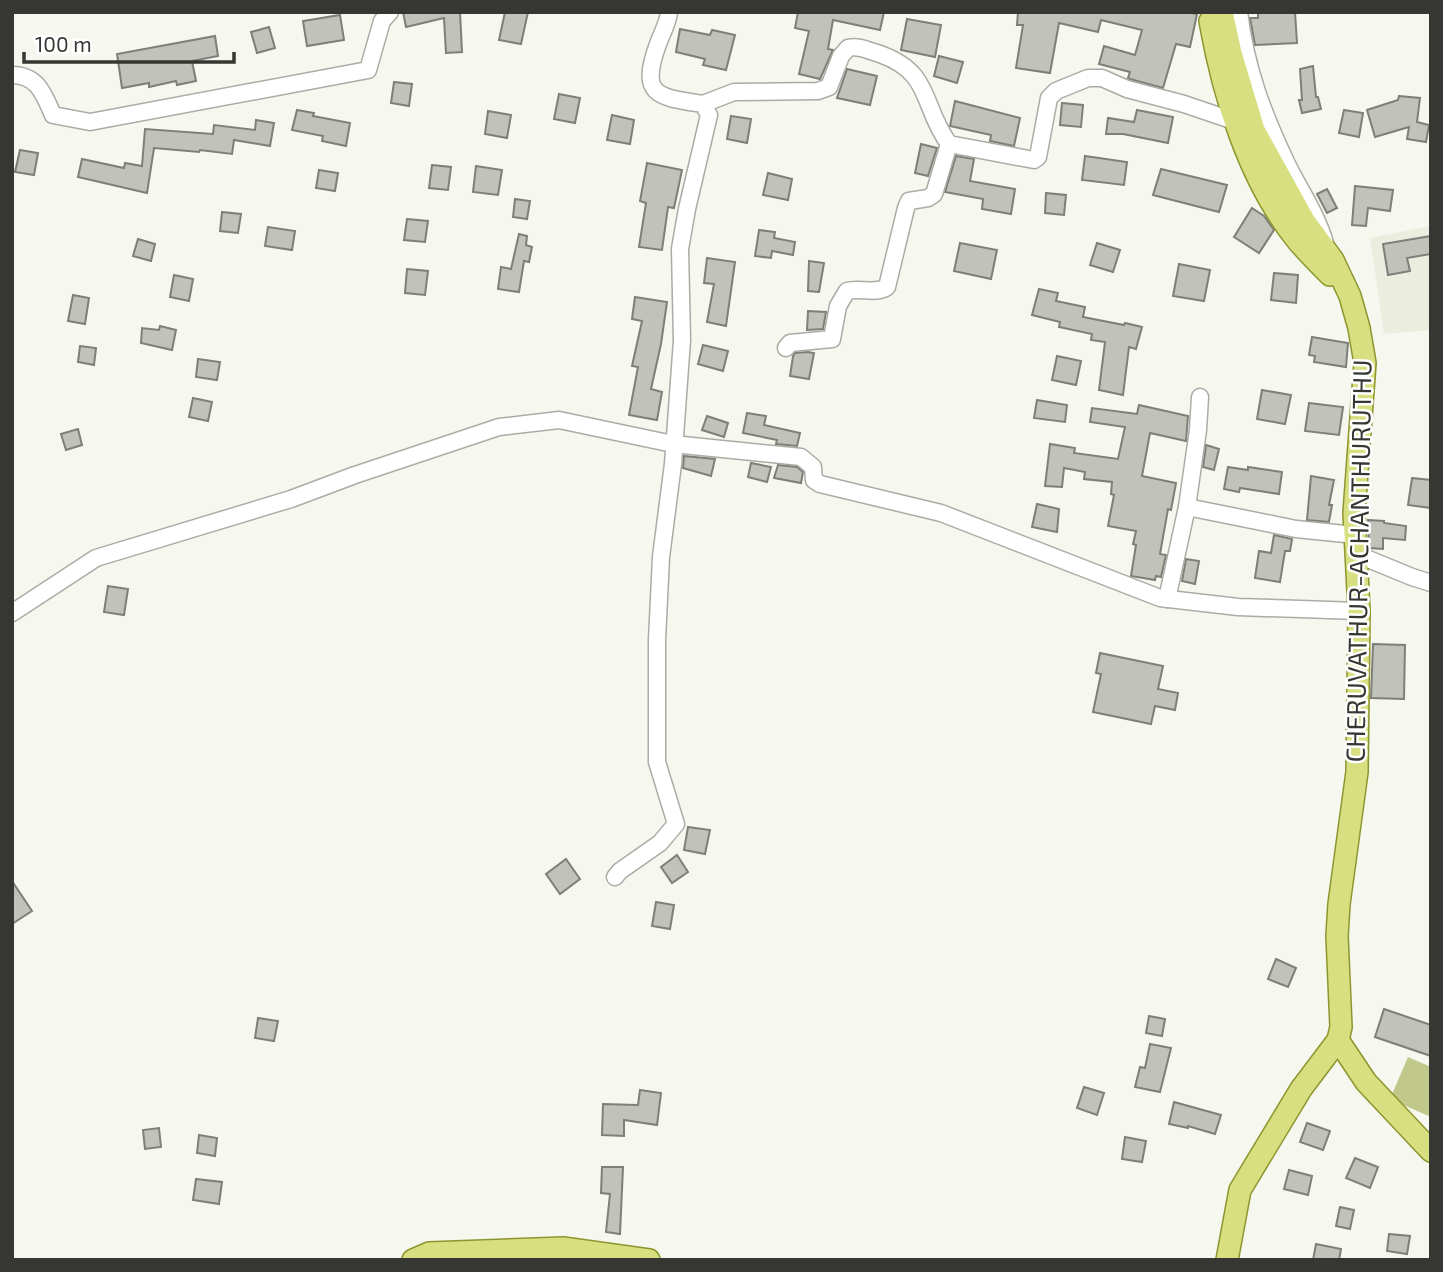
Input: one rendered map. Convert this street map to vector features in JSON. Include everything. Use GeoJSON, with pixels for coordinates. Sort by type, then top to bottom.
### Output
{"type":"FeatureCollection","features":[{"type":"Feature","properties":{"kind":"main road"},"geometry":{"type":"LineString","coordinates":[[1209,12],[1217,61],[1245,150],[1266,192],[1296,239],[1350,296]]}},
{"type":"Feature","properties":{"kind":"main road","name":"CHERUVATHUR-ACHANTHURUTHU"},"geometry":{"type":"LineString","coordinates":[[1222,12],[1254,130],[1350,296],[1365,363],[1356,488],[1355,545],[1359,611],[1357,772],[1337,936],[1341,1027],[1338,1040]]}},
{"type":"Feature","properties":{"kind":"main road"},"geometry":{"type":"LineString","coordinates":[[1227,1260],[1240,1190],[1301,1089],[1338,1040],[1366,1082],[1431,1151]]}},
{"type":"Feature","properties":{"kind":"main road"},"geometry":{"type":"LineString","coordinates":[[413,1260],[429,1253],[563,1248],[649,1260]]}},
{"type":"Feature","properties":{"kind":"street"},"geometry":{"type":"LineString","coordinates":[[12,75],[17,74],[40,86],[53,115],[90,122],[368,69],[382,21],[390,12]]}},
{"type":"Feature","properties":{"kind":"street"},"geometry":{"type":"LineString","coordinates":[[669,12],[649,76],[653,87],[662,96],[703,104],[734,92],[818,91],[829,88],[841,56],[848,48],[855,46],[898,61],[915,74],[949,144],[934,194],[928,198],[909,201],[887,287],[881,291],[847,291],[838,306],[832,339],[790,342],[786,348]]}},
{"type":"Feature","properties":{"kind":"street"},"geometry":{"type":"LineString","coordinates":[[1238,12],[1251,79],[1269,128],[1320,225],[1327,253]]}},
{"type":"Feature","properties":{"kind":"street"},"geometry":{"type":"LineString","coordinates":[[949,144],[1034,160],[1040,152],[1049,98],[1056,91],[1088,78],[1102,78],[1127,89],[1237,122]]}},
{"type":"Feature","properties":{"kind":"street"},"geometry":{"type":"LineString","coordinates":[[615,877],[660,843],[676,824],[657,762],[655,678],[661,557],[673,464],[682,340],[680,249],[709,115],[703,104]]}},
{"type":"Feature","properties":{"kind":"street"},"geometry":{"type":"LineString","coordinates":[[1167,599],[1187,507],[1200,397]]}},
{"type":"Feature","properties":{"kind":"street"},"geometry":{"type":"LineString","coordinates":[[12,613],[96,558],[291,499],[499,427],[559,420],[673,444],[801,457],[813,467],[814,480],[820,484],[941,513],[1044,555],[1167,599],[1238,607],[1359,611]]}},
{"type":"Feature","properties":{"kind":"street"},"geometry":{"type":"LineString","coordinates":[[1187,507],[1296,529],[1355,545],[1412,578],[1431,583]]}},
{"type":"Feature","properties":{"kind":"shaded area"},"geometry":{"type":"Polygon","coordinates":[[[1431,226],[1431,330],[1384,334],[1370,238],[1431,226]]]}},
{"type":"Feature","properties":{"kind":"green space"},"geometry":{"type":"Polygon","coordinates":[[[1408,1057],[1431,1067],[1431,1117],[1390,1099],[1408,1057]]]}},
{"type":"Feature","properties":{"kind":"building"},"geometry":{"type":"Polygon","coordinates":[[[403,12],[460,12],[462,52],[446,53],[444,18],[406,27],[403,12]]]}},
{"type":"Feature","properties":{"kind":"building"},"geometry":{"type":"Polygon","coordinates":[[[505,12],[528,12],[521,44],[499,40],[505,12]]]}},
{"type":"Feature","properties":{"kind":"building"},"geometry":{"type":"Polygon","coordinates":[[[798,12],[884,12],[880,30],[833,20],[828,49],[833,50],[820,79],[799,74],[809,31],[795,28],[798,12]]]}},
{"type":"Feature","properties":{"kind":"building"},"geometry":{"type":"Polygon","coordinates":[[[1018,12],[1197,14],[1190,47],[1176,44],[1163,88],[1130,79],[1130,72],[1099,64],[1104,46],[1135,55],[1142,30],[1101,20],[1098,32],[1059,23],[1050,73],[1016,68],[1023,25],[1017,25],[1018,12]]]}},
{"type":"Feature","properties":{"kind":"building"},"geometry":{"type":"Polygon","coordinates":[[[1258,12],[1295,12],[1297,43],[1255,45],[1250,18],[1258,18],[1258,12]]]}},
{"type":"Feature","properties":{"kind":"building"},"geometry":{"type":"Polygon","coordinates":[[[340,15],[344,40],[307,46],[303,21],[340,15]]]}},
{"type":"Feature","properties":{"kind":"building"},"geometry":{"type":"Polygon","coordinates":[[[907,19],[941,25],[935,57],[901,50],[907,19]]]}},
{"type":"Feature","properties":{"kind":"building"},"geometry":{"type":"Polygon","coordinates":[[[269,27],[275,48],[257,53],[251,32],[269,27]]]}},
{"type":"Feature","properties":{"kind":"building"},"geometry":{"type":"Polygon","coordinates":[[[680,29],[710,35],[712,30],[735,35],[726,70],[703,65],[705,59],[676,52],[680,29]]]}},
{"type":"Feature","properties":{"kind":"building"},"geometry":{"type":"Polygon","coordinates":[[[215,36],[218,56],[192,61],[196,81],[177,85],[176,81],[149,87],[149,83],[122,88],[117,54],[215,36]]]}},
{"type":"Feature","properties":{"kind":"building"},"geometry":{"type":"Polygon","coordinates":[[[939,56],[963,62],[957,83],[934,76],[939,56]]]}},
{"type":"Feature","properties":{"kind":"building"},"geometry":{"type":"Polygon","coordinates":[[[1313,66],[1316,97],[1321,109],[1302,113],[1299,100],[1302,100],[1300,69],[1313,66]]]}},
{"type":"Feature","properties":{"kind":"building"},"geometry":{"type":"Polygon","coordinates":[[[847,69],[877,76],[870,105],[837,98],[847,69]]]}},
{"type":"Feature","properties":{"kind":"building"},"geometry":{"type":"Polygon","coordinates":[[[394,82],[412,84],[409,106],[391,103],[394,82]]]}},
{"type":"Feature","properties":{"kind":"building"},"geometry":{"type":"Polygon","coordinates":[[[559,94],[580,98],[575,123],[554,119],[559,94]]]}},
{"type":"Feature","properties":{"kind":"building"},"geometry":{"type":"Polygon","coordinates":[[[1399,96],[1420,98],[1417,122],[1429,125],[1426,142],[1407,139],[1409,127],[1375,137],[1367,110],[1398,100],[1399,96]]]}},
{"type":"Feature","properties":{"kind":"building"},"geometry":{"type":"Polygon","coordinates":[[[955,101],[1020,118],[1014,146],[990,141],[991,135],[950,126],[955,101]]]}},
{"type":"Feature","properties":{"kind":"building"},"geometry":{"type":"Polygon","coordinates":[[[1062,103],[1083,105],[1081,127],[1060,125],[1062,103]]]}},
{"type":"Feature","properties":{"kind":"building"},"geometry":{"type":"Polygon","coordinates":[[[297,110],[350,123],[346,146],[322,141],[323,136],[292,130],[297,110]]]}},
{"type":"Feature","properties":{"kind":"building"},"geometry":{"type":"Polygon","coordinates":[[[1137,110],[1173,117],[1168,143],[1123,134],[1106,134],[1108,118],[1134,122],[1137,110]]]}},
{"type":"Feature","properties":{"kind":"building"},"geometry":{"type":"Polygon","coordinates":[[[1344,110],[1363,113],[1359,137],[1339,133],[1344,110]]]}},
{"type":"Feature","properties":{"kind":"building"},"geometry":{"type":"Polygon","coordinates":[[[488,111],[511,115],[507,138],[485,134],[488,111]]]}},
{"type":"Feature","properties":{"kind":"building"},"geometry":{"type":"Polygon","coordinates":[[[612,115],[634,120],[630,144],[607,140],[612,115]]]}},
{"type":"Feature","properties":{"kind":"building"},"geometry":{"type":"Polygon","coordinates":[[[731,116],[751,119],[747,143],[727,139],[731,116]]]}},
{"type":"Feature","properties":{"kind":"building"},"geometry":{"type":"Polygon","coordinates":[[[256,120],[274,123],[270,146],[234,140],[232,154],[154,148],[147,193],[78,177],[82,159],[124,168],[125,163],[142,166],[145,129],[213,134],[214,125],[255,130],[256,120]]]}},
{"type":"Feature","properties":{"kind":"building"},"geometry":{"type":"Polygon","coordinates":[[[921,144],[937,148],[928,176],[915,173],[921,144]]]}},
{"type":"Feature","properties":{"kind":"building"},"geometry":{"type":"Polygon","coordinates":[[[20,150],[38,153],[34,175],[15,172],[20,150]]]}},
{"type":"Feature","properties":{"kind":"building"},"geometry":{"type":"Polygon","coordinates":[[[956,156],[974,159],[970,181],[1015,189],[1011,214],[982,209],[983,199],[945,192],[956,156]]]}},
{"type":"Feature","properties":{"kind":"building"},"geometry":{"type":"Polygon","coordinates":[[[1085,156],[1127,162],[1124,185],[1082,180],[1085,156]]]}},
{"type":"Feature","properties":{"kind":"building"},"geometry":{"type":"Polygon","coordinates":[[[647,163],[682,170],[674,208],[668,207],[662,250],[639,247],[646,203],[640,201],[647,163]]]}},
{"type":"Feature","properties":{"kind":"building"},"geometry":{"type":"Polygon","coordinates":[[[432,165],[451,167],[448,190],[429,188],[432,165]]]}},
{"type":"Feature","properties":{"kind":"building"},"geometry":{"type":"Polygon","coordinates":[[[476,166],[502,170],[498,195],[473,192],[476,166]]]}},
{"type":"Feature","properties":{"kind":"building"},"geometry":{"type":"Polygon","coordinates":[[[1161,169],[1227,185],[1219,212],[1153,195],[1161,169]]]}},
{"type":"Feature","properties":{"kind":"building"},"geometry":{"type":"Polygon","coordinates":[[[319,170],[338,173],[335,191],[316,188],[319,170]]]}},
{"type":"Feature","properties":{"kind":"building"},"geometry":{"type":"Polygon","coordinates":[[[768,173],[792,179],[788,200],[763,195],[768,173]]]}},
{"type":"Feature","properties":{"kind":"building"},"geometry":{"type":"Polygon","coordinates":[[[1355,186],[1393,190],[1390,211],[1368,208],[1366,226],[1352,225],[1355,186]]]}},
{"type":"Feature","properties":{"kind":"building"},"geometry":{"type":"Polygon","coordinates":[[[1327,189],[1337,208],[1327,213],[1317,194],[1327,189]]]}},
{"type":"Feature","properties":{"kind":"building"},"geometry":{"type":"Polygon","coordinates":[[[1046,193],[1066,195],[1064,215],[1045,213],[1046,193]]]}},
{"type":"Feature","properties":{"kind":"building"},"geometry":{"type":"Polygon","coordinates":[[[515,199],[530,201],[527,219],[513,217],[515,199]]]}},
{"type":"Feature","properties":{"kind":"building"},"geometry":{"type":"Polygon","coordinates":[[[1252,208],[1264,216],[1274,230],[1259,253],[1234,237],[1252,208]]]}},
{"type":"Feature","properties":{"kind":"building"},"geometry":{"type":"Polygon","coordinates":[[[222,212],[241,214],[238,233],[220,231],[222,212]]]}},
{"type":"Feature","properties":{"kind":"building"},"geometry":{"type":"Polygon","coordinates":[[[407,219],[428,221],[425,242],[404,240],[407,219]]]}},
{"type":"Feature","properties":{"kind":"building"},"geometry":{"type":"Polygon","coordinates":[[[268,227],[295,231],[292,250],[265,246],[268,227]]]}},
{"type":"Feature","properties":{"kind":"building"},"geometry":{"type":"Polygon","coordinates":[[[759,230],[775,232],[774,238],[795,242],[793,255],[772,251],[771,258],[755,256],[759,230]]]}},
{"type":"Feature","properties":{"kind":"building"},"geometry":{"type":"Polygon","coordinates":[[[519,234],[527,236],[526,245],[532,247],[529,262],[524,261],[519,292],[498,289],[501,267],[511,269],[519,234]]]}},
{"type":"Feature","properties":{"kind":"building"},"geometry":{"type":"Polygon","coordinates":[[[1431,236],[1431,254],[1407,258],[1410,271],[1388,275],[1383,244],[1431,236]]]}},
{"type":"Feature","properties":{"kind":"building"},"geometry":{"type":"Polygon","coordinates":[[[138,239],[155,244],[151,261],[133,256],[138,239]]]}},
{"type":"Feature","properties":{"kind":"building"},"geometry":{"type":"Polygon","coordinates":[[[960,243],[997,250],[991,279],[954,271],[960,243]]]}},
{"type":"Feature","properties":{"kind":"building"},"geometry":{"type":"Polygon","coordinates":[[[1097,243],[1120,250],[1113,272],[1090,265],[1097,243]]]}},
{"type":"Feature","properties":{"kind":"building"},"geometry":{"type":"Polygon","coordinates":[[[707,258],[735,262],[726,326],[707,322],[714,284],[704,283],[707,258]]]}},
{"type":"Feature","properties":{"kind":"building"},"geometry":{"type":"Polygon","coordinates":[[[809,261],[824,263],[819,292],[808,291],[809,261]]]}},
{"type":"Feature","properties":{"kind":"building"},"geometry":{"type":"Polygon","coordinates":[[[1179,264],[1210,270],[1204,301],[1173,296],[1179,264]]]}},
{"type":"Feature","properties":{"kind":"building"},"geometry":{"type":"Polygon","coordinates":[[[407,269],[428,271],[425,295],[405,293],[407,269]]]}},
{"type":"Feature","properties":{"kind":"building"},"geometry":{"type":"Polygon","coordinates":[[[1274,273],[1298,275],[1296,303],[1271,300],[1274,273]]]}},
{"type":"Feature","properties":{"kind":"building"},"geometry":{"type":"Polygon","coordinates":[[[174,275],[193,279],[189,301],[170,297],[174,275]]]}},
{"type":"Feature","properties":{"kind":"building"},"geometry":{"type":"Polygon","coordinates":[[[1039,289],[1058,293],[1056,301],[1085,307],[1083,317],[1142,327],[1136,349],[1129,347],[1123,395],[1099,390],[1105,342],[1091,340],[1092,334],[1059,327],[1060,322],[1032,315],[1039,289]]]}},
{"type":"Feature","properties":{"kind":"building"},"geometry":{"type":"Polygon","coordinates":[[[73,295],[89,298],[85,324],[68,321],[73,295]]]}},
{"type":"Feature","properties":{"kind":"building"},"geometry":{"type":"Polygon","coordinates":[[[635,297],[667,302],[651,389],[662,392],[657,420],[629,415],[638,367],[632,366],[642,321],[632,319],[635,297]]]}},
{"type":"Feature","properties":{"kind":"building"},"geometry":{"type":"Polygon","coordinates":[[[808,311],[826,312],[823,329],[807,330],[808,311]]]}},
{"type":"Feature","properties":{"kind":"building"},"geometry":{"type":"Polygon","coordinates":[[[160,326],[176,330],[172,350],[141,343],[142,328],[159,330],[160,326]]]}},
{"type":"Feature","properties":{"kind":"building"},"geometry":{"type":"Polygon","coordinates":[[[1312,337],[1348,343],[1346,367],[1314,362],[1315,356],[1309,355],[1312,337]]]}},
{"type":"Feature","properties":{"kind":"building"},"geometry":{"type":"Polygon","coordinates":[[[703,345],[728,351],[723,371],[698,364],[703,345]]]}},
{"type":"Feature","properties":{"kind":"building"},"geometry":{"type":"Polygon","coordinates":[[[80,346],[96,348],[94,365],[78,362],[80,346]]]}},
{"type":"Feature","properties":{"kind":"building"},"geometry":{"type":"Polygon","coordinates":[[[795,353],[814,353],[809,379],[790,376],[795,353]]]}},
{"type":"Feature","properties":{"kind":"building"},"geometry":{"type":"Polygon","coordinates":[[[1057,356],[1081,361],[1076,385],[1052,380],[1057,356]]]}},
{"type":"Feature","properties":{"kind":"building"},"geometry":{"type":"Polygon","coordinates":[[[198,359],[220,362],[217,380],[196,377],[198,359]]]}},
{"type":"Feature","properties":{"kind":"building"},"geometry":{"type":"Polygon","coordinates":[[[1262,390],[1291,395],[1285,424],[1257,419],[1262,390]]]}},
{"type":"Feature","properties":{"kind":"building"},"geometry":{"type":"Polygon","coordinates":[[[193,398],[212,402],[208,421],[189,417],[193,398]]]}},
{"type":"Feature","properties":{"kind":"building"},"geometry":{"type":"Polygon","coordinates":[[[1037,400],[1067,405],[1065,422],[1034,418],[1037,400]]]}},
{"type":"Feature","properties":{"kind":"building"},"geometry":{"type":"Polygon","coordinates":[[[1309,403],[1343,407],[1339,435],[1305,431],[1309,403]]]}},
{"type":"Feature","properties":{"kind":"building"},"geometry":{"type":"Polygon","coordinates":[[[1139,405],[1188,416],[1186,441],[1150,433],[1142,476],[1176,483],[1160,554],[1166,555],[1161,577],[1156,576],[1155,580],[1131,576],[1136,531],[1108,526],[1114,495],[1111,494],[1112,482],[1084,479],[1085,472],[1064,468],[1062,487],[1045,486],[1050,444],[1075,448],[1074,453],[1118,459],[1125,427],[1090,422],[1092,408],[1137,414],[1139,405]]]}},
{"type":"Feature","properties":{"kind":"building"},"geometry":{"type":"Polygon","coordinates":[[[747,413],[766,416],[764,425],[800,433],[797,446],[776,444],[777,440],[743,433],[747,413]]]}},
{"type":"Feature","properties":{"kind":"building"},"geometry":{"type":"Polygon","coordinates":[[[707,416],[728,423],[724,437],[702,430],[707,416]]]}},
{"type":"Feature","properties":{"kind":"building"},"geometry":{"type":"Polygon","coordinates":[[[78,429],[82,445],[66,450],[61,434],[78,429]]]}},
{"type":"Feature","properties":{"kind":"building"},"geometry":{"type":"Polygon","coordinates":[[[1206,445],[1219,449],[1214,470],[1203,467],[1206,445]]]}},
{"type":"Feature","properties":{"kind":"building"},"geometry":{"type":"Polygon","coordinates":[[[684,456],[715,459],[711,476],[683,468],[684,456]]]}},
{"type":"Feature","properties":{"kind":"building"},"geometry":{"type":"Polygon","coordinates":[[[751,463],[771,467],[767,482],[748,477],[751,463]]]}},
{"type":"Feature","properties":{"kind":"building"},"geometry":{"type":"Polygon","coordinates":[[[778,465],[797,467],[803,472],[801,483],[774,478],[778,465]]]}},
{"type":"Feature","properties":{"kind":"building"},"geometry":{"type":"Polygon","coordinates":[[[1228,467],[1282,472],[1279,494],[1240,488],[1239,492],[1224,489],[1228,467]]]}},
{"type":"Feature","properties":{"kind":"building"},"geometry":{"type":"Polygon","coordinates":[[[1311,476],[1334,480],[1329,522],[1307,520],[1311,476]]]}},
{"type":"Feature","properties":{"kind":"building"},"geometry":{"type":"Polygon","coordinates":[[[1412,478],[1431,480],[1431,508],[1408,505],[1412,478]]]}},
{"type":"Feature","properties":{"kind":"building"},"geometry":{"type":"Polygon","coordinates":[[[1037,504],[1059,509],[1057,532],[1032,527],[1037,504]]]}},
{"type":"Feature","properties":{"kind":"building"},"geometry":{"type":"Polygon","coordinates":[[[1368,520],[1406,526],[1405,540],[1383,538],[1383,549],[1369,548],[1368,520]]]}},
{"type":"Feature","properties":{"kind":"building"},"geometry":{"type":"Polygon","coordinates":[[[1274,535],[1292,539],[1290,551],[1285,551],[1280,582],[1255,578],[1259,551],[1271,553],[1274,535]]]}},
{"type":"Feature","properties":{"kind":"building"},"geometry":{"type":"Polygon","coordinates":[[[1186,559],[1199,561],[1195,584],[1182,581],[1186,559]]]}},
{"type":"Feature","properties":{"kind":"building"},"geometry":{"type":"Polygon","coordinates":[[[108,586],[128,589],[124,615],[104,612],[108,586]]]}},
{"type":"Feature","properties":{"kind":"building"},"geometry":{"type":"Polygon","coordinates":[[[1373,644],[1405,645],[1404,699],[1371,698],[1373,644]]]}},
{"type":"Feature","properties":{"kind":"building"},"geometry":{"type":"Polygon","coordinates":[[[1100,653],[1163,666],[1158,689],[1178,693],[1175,710],[1155,706],[1151,724],[1093,712],[1101,674],[1096,673],[1100,653]]]}},
{"type":"Feature","properties":{"kind":"building"},"geometry":{"type":"Polygon","coordinates":[[[688,827],[710,830],[705,854],[684,850],[688,827]]]}},
{"type":"Feature","properties":{"kind":"building"},"geometry":{"type":"Polygon","coordinates":[[[677,855],[688,872],[672,883],[661,867],[677,855]]]}},
{"type":"Feature","properties":{"kind":"building"},"geometry":{"type":"Polygon","coordinates":[[[566,859],[580,879],[560,894],[546,874],[566,859]]]}},
{"type":"Feature","properties":{"kind":"building"},"geometry":{"type":"Polygon","coordinates":[[[12,881],[32,911],[12,924],[12,881]]]}},
{"type":"Feature","properties":{"kind":"building"},"geometry":{"type":"Polygon","coordinates":[[[656,902],[674,905],[670,929],[652,926],[656,902]]]}},
{"type":"Feature","properties":{"kind":"building"},"geometry":{"type":"Polygon","coordinates":[[[1276,959],[1296,968],[1288,987],[1268,979],[1276,959]]]}},
{"type":"Feature","properties":{"kind":"building"},"geometry":{"type":"Polygon","coordinates":[[[1384,1009],[1431,1025],[1431,1056],[1375,1037],[1384,1009]]]}},
{"type":"Feature","properties":{"kind":"building"},"geometry":{"type":"Polygon","coordinates":[[[1149,1016],[1165,1019],[1162,1036],[1146,1033],[1149,1016]]]}},
{"type":"Feature","properties":{"kind":"building"},"geometry":{"type":"Polygon","coordinates":[[[258,1018],[278,1021],[274,1041],[255,1038],[258,1018]]]}},
{"type":"Feature","properties":{"kind":"building"},"geometry":{"type":"Polygon","coordinates":[[[1150,1044],[1171,1048],[1160,1092],[1135,1087],[1140,1067],[1145,1068],[1150,1044]]]}},
{"type":"Feature","properties":{"kind":"building"},"geometry":{"type":"Polygon","coordinates":[[[1084,1087],[1104,1093],[1097,1115],[1077,1108],[1084,1087]]]}},
{"type":"Feature","properties":{"kind":"building"},"geometry":{"type":"Polygon","coordinates":[[[640,1090],[661,1093],[657,1125],[624,1120],[624,1136],[602,1135],[603,1104],[638,1105],[640,1090]]]}},
{"type":"Feature","properties":{"kind":"building"},"geometry":{"type":"Polygon","coordinates":[[[1174,1102],[1221,1115],[1215,1134],[1169,1124],[1174,1102]]]}},
{"type":"Feature","properties":{"kind":"building"},"geometry":{"type":"Polygon","coordinates":[[[1307,1123],[1330,1131],[1323,1150],[1300,1142],[1307,1123]]]}},
{"type":"Feature","properties":{"kind":"building"},"geometry":{"type":"Polygon","coordinates":[[[159,1128],[161,1147],[145,1149],[143,1130],[159,1128]]]}},
{"type":"Feature","properties":{"kind":"building"},"geometry":{"type":"Polygon","coordinates":[[[199,1135],[217,1138],[215,1156],[197,1153],[199,1135]]]}},
{"type":"Feature","properties":{"kind":"building"},"geometry":{"type":"Polygon","coordinates":[[[1125,1137],[1146,1141],[1142,1162],[1122,1159],[1125,1137]]]}},
{"type":"Feature","properties":{"kind":"building"},"geometry":{"type":"Polygon","coordinates":[[[1355,1158],[1378,1167],[1370,1188],[1346,1178],[1355,1158]]]}},
{"type":"Feature","properties":{"kind":"building"},"geometry":{"type":"Polygon","coordinates":[[[602,1167],[623,1167],[620,1234],[606,1232],[610,1194],[601,1193],[602,1167]]]}},
{"type":"Feature","properties":{"kind":"building"},"geometry":{"type":"Polygon","coordinates":[[[1289,1170],[1312,1176],[1308,1195],[1284,1189],[1289,1170]]]}},
{"type":"Feature","properties":{"kind":"building"},"geometry":{"type":"Polygon","coordinates":[[[196,1179],[222,1182],[219,1204],[193,1200],[196,1179]]]}},
{"type":"Feature","properties":{"kind":"building"},"geometry":{"type":"Polygon","coordinates":[[[1340,1207],[1354,1210],[1350,1229],[1336,1226],[1340,1207]]]}},
{"type":"Feature","properties":{"kind":"building"},"geometry":{"type":"Polygon","coordinates":[[[1389,1234],[1410,1236],[1407,1254],[1387,1251],[1389,1234]]]}},
{"type":"Feature","properties":{"kind":"building"},"geometry":{"type":"Polygon","coordinates":[[[1316,1244],[1341,1249],[1339,1260],[1313,1260],[1316,1244]]]}}]}
